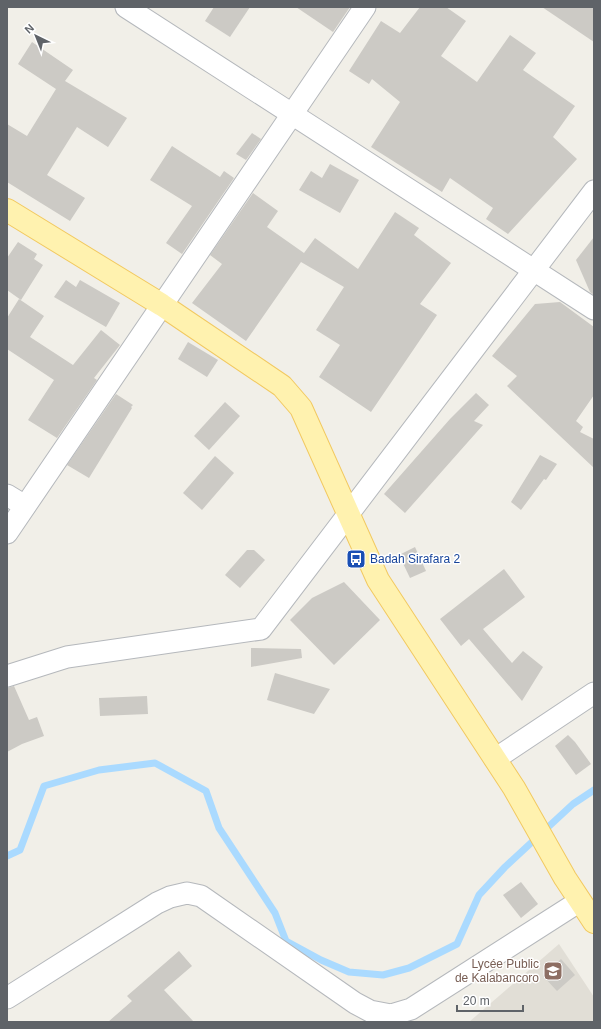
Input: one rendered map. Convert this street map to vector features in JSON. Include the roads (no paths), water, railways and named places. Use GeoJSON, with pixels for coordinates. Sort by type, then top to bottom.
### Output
{"type":"FeatureCollection","features":[{"type":"Feature","properties":{"kind":"main road"},"geometry":{"type":"LineString","coordinates":[[7,210],[162,305],[282,386],[301,408],[378,580],[514,788],[565,878],[594,922]]}},
{"type":"Feature","properties":{"kind":"street"},"geometry":{"type":"LineString","coordinates":[[126,7],[594,309]]}},
{"type":"Feature","properties":{"kind":"street"},"geometry":{"type":"LineString","coordinates":[[7,533],[365,7]]}},
{"type":"Feature","properties":{"kind":"street"},"geometry":{"type":"LineString","coordinates":[[7,676],[67,657],[261,629],[594,190]]}},
{"type":"Feature","properties":{"kind":"street"},"geometry":{"type":"LineString","coordinates":[[7,495],[25,506]]}},
{"type":"Feature","properties":{"kind":"street"},"geometry":{"type":"LineString","coordinates":[[495,759],[594,694]]}},
{"type":"Feature","properties":{"kind":"street"},"geometry":{"type":"LineString","coordinates":[[7,998],[157,903],[170,897],[187,893],[201,896],[355,1004],[370,1011],[391,1015],[411,1016],[580,901]]}},
{"type":"Feature","properties":{"kind":"waterway"},"geometry":{"type":"LineString","coordinates":[[7,856],[20,850],[44,786],[99,770],[155,763],[206,791],[219,828],[275,913],[286,941],[321,960],[349,972],[383,975],[409,968],[457,944],[479,895],[505,867],[573,804],[594,790]]}},
{"type":"Feature","properties":{"kind":"place","name":"Badah Sirafara 2"},"geometry":{"type":"Point","coordinates":[356,559]}},
{"type":"Feature","properties":{"kind":"place","name":"Lycée Public de Kalabancoro"},"geometry":{"type":"Point","coordinates":[553,971]}}]}
